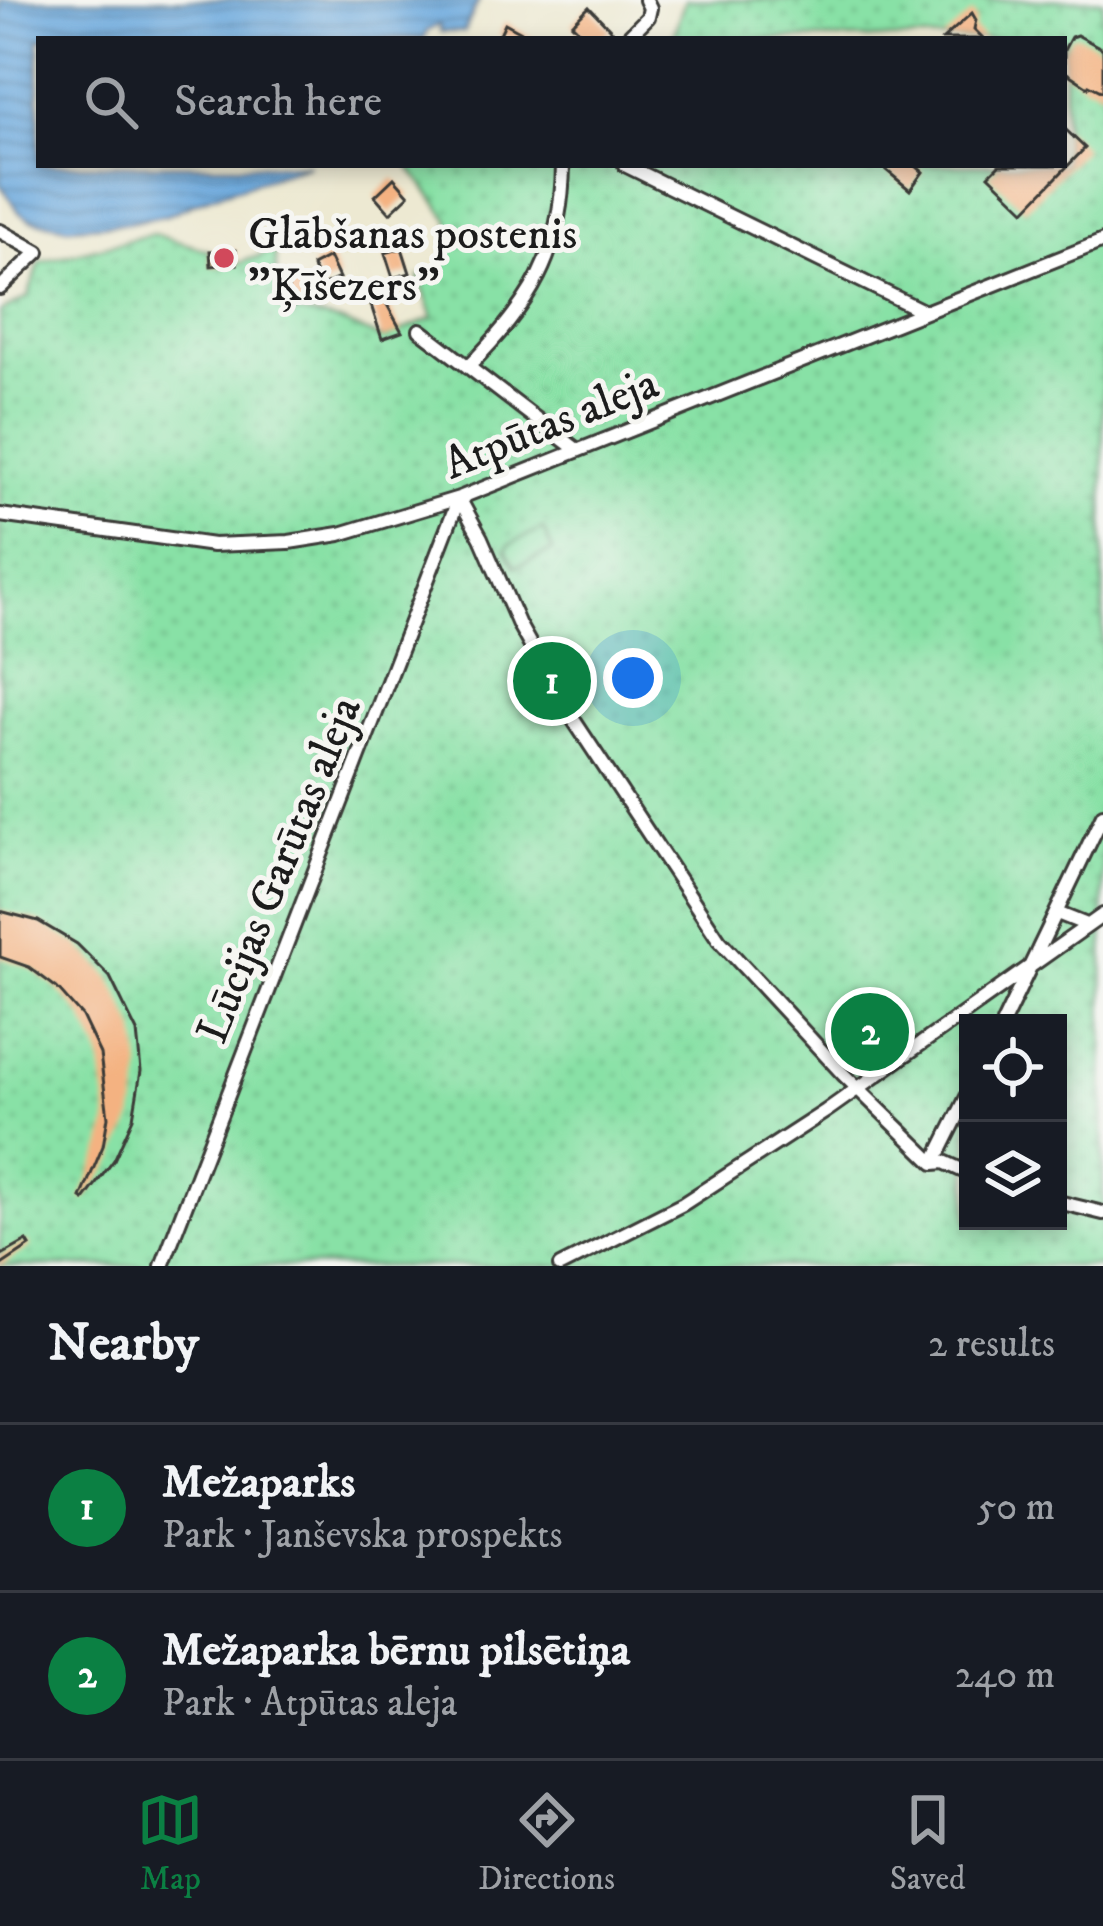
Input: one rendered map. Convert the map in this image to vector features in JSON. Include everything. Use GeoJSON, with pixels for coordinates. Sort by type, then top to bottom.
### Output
{"type":"FeatureCollection","features":[{"type":"Feature","properties":{"kind":"street"},"geometry":{"type":"LineString","coordinates":[[629,36],[648,17],[646,0]]}},
{"type":"Feature","properties":{"kind":"street"},"geometry":{"type":"LineString","coordinates":[[468,367],[502,333],[552,252],[563,168]]}},
{"type":"Feature","properties":{"kind":"street"},"geometry":{"type":"LineString","coordinates":[[631,168],[926,312]]}},
{"type":"Feature","properties":{"kind":"street"},"geometry":{"type":"LineString","coordinates":[[0,231],[38,252],[0,288]]}},
{"type":"Feature","properties":{"kind":"street","name":"Atpūtas aleja"},"geometry":{"type":"LineString","coordinates":[[0,514],[106,532],[232,544],[340,534],[459,498],[1103,242]]}},
{"type":"Feature","properties":{"kind":"street"},"geometry":{"type":"LineString","coordinates":[[420,330],[577,450]]}},
{"type":"Feature","properties":{"kind":"street"},"geometry":{"type":"LineString","coordinates":[[459,498],[519,625],[565,707],[719,940],[934,1163]]}},
{"type":"Feature","properties":{"kind":"street","name":"Lūcijas Garūtas aleja"},"geometry":{"type":"LineString","coordinates":[[161,1266],[459,498]]}},
{"type":"Feature","properties":{"kind":"street"},"geometry":{"type":"LineString","coordinates":[[1007,1014],[1103,815]]}},
{"type":"Feature","properties":{"kind":"street"},"geometry":{"type":"LineString","coordinates":[[1057,914],[1087,925]]}},
{"type":"Feature","properties":{"kind":"street"},"geometry":{"type":"LineString","coordinates":[[560,1266],[683,1204],[1103,915]]}},
{"type":"Feature","properties":{"kind":"street"},"geometry":{"type":"LineString","coordinates":[[934,1163],[959,1113]]}},
{"type":"Feature","properties":{"kind":"street"},"geometry":{"type":"LineString","coordinates":[[934,1163],[959,1169]]}},
{"type":"Feature","properties":{"kind":"street"},"geometry":{"type":"LineString","coordinates":[[1067,1204],[1103,1213]]}},
{"type":"Feature","properties":{"kind":"green space"},"geometry":{"type":"Polygon","coordinates":[[[685,0],[1103,0],[1103,1266],[0,1266],[0,312],[28,297],[40,262],[153,234],[210,251],[212,266],[237,264],[275,250],[279,309],[339,321],[383,339],[433,318],[419,277],[442,273],[450,221],[410,168],[1067,168],[1067,36],[670,36],[685,0]]]}},
{"type":"Feature","properties":{"kind":"green space"},"geometry":{"type":"Polygon","coordinates":[[[543,529],[553,551],[515,567],[506,550],[509,545],[543,529]]]}},
{"type":"Feature","properties":{"kind":"water"},"geometry":{"type":"Polygon","coordinates":[[[0,0],[479,0],[464,32],[440,32],[439,25],[425,36],[36,36],[36,168],[300,168],[167,215],[68,227],[20,213],[0,184],[0,0]]]}},
{"type":"Feature","properties":{"kind":"building"},"geometry":{"type":"Polygon","coordinates":[[[589,7],[611,30],[605,36],[584,36],[572,24],[589,7]]]}},
{"type":"Feature","properties":{"kind":"building"},"geometry":{"type":"Polygon","coordinates":[[[972,13],[974,29],[981,36],[946,36],[972,13]]]}},
{"type":"Feature","properties":{"kind":"building"},"geometry":{"type":"Polygon","coordinates":[[[505,23],[529,36],[499,36],[505,23]]]}},
{"type":"Feature","properties":{"kind":"building"},"geometry":{"type":"Polygon","coordinates":[[[1077,35],[1103,49],[1103,92],[1067,73],[1071,37],[1077,35]]]}},
{"type":"Feature","properties":{"kind":"building"},"geometry":{"type":"Polygon","coordinates":[[[1067,131],[1085,148],[1067,167],[1067,131]]]}},
{"type":"Feature","properties":{"kind":"building"},"geometry":{"type":"Polygon","coordinates":[[[884,168],[918,168],[923,172],[910,190],[884,168]]]}},
{"type":"Feature","properties":{"kind":"building"},"geometry":{"type":"Polygon","coordinates":[[[996,168],[1066,168],[1025,210],[989,175],[996,168]]]}},
{"type":"Feature","properties":{"kind":"building"},"geometry":{"type":"Polygon","coordinates":[[[394,178],[409,195],[390,213],[375,196],[394,178]]]}},
{"type":"Feature","properties":{"kind":"building"},"geometry":{"type":"Polygon","coordinates":[[[402,248],[410,273],[393,278],[385,253],[402,248]]]}},
{"type":"Feature","properties":{"kind":"building","name":"Glābšanas postenis \"Ķīšezers\""},"geometry":{"type":"Polygon","coordinates":[[[236,250],[237,264],[211,266],[210,251],[236,250]]]}},
{"type":"Feature","properties":{"kind":"building"},"geometry":{"type":"Polygon","coordinates":[[[329,257],[339,278],[322,286],[312,266],[329,257]]]}},
{"type":"Feature","properties":{"kind":"building"},"geometry":{"type":"Polygon","coordinates":[[[288,282],[305,282],[305,305],[288,305],[288,282]]]}},
{"type":"Feature","properties":{"kind":"building"},"geometry":{"type":"Polygon","coordinates":[[[384,299],[402,332],[382,339],[371,305],[384,299]]]}},
{"type":"Feature","properties":{"kind":"building"},"geometry":{"type":"Polygon","coordinates":[[[0,911],[38,921],[77,944],[110,977],[137,1032],[141,1071],[133,1118],[114,1160],[84,1200],[108,1117],[100,1054],[82,1016],[57,988],[29,967],[0,957],[0,911]]]}},
{"type":"Feature","properties":{"kind":"building"},"geometry":{"type":"Polygon","coordinates":[[[27,1241],[30,1246],[0,1266],[0,1256],[27,1241]]]}},
{"type":"Feature","properties":{"kind":"place","name":"Glābšanas postenis \"Ķīšezers\""},"geometry":{"type":"Point","coordinates":[224,258]}},
{"type":"Feature","properties":{"kind":"place","name":"Mežaparks"},"geometry":{"type":"Point","coordinates":[552,681]}},
{"type":"Feature","properties":{"kind":"place","name":"Mežaparka bērnu pilsētiņa"},"geometry":{"type":"Point","coordinates":[870,1032]}}]}
